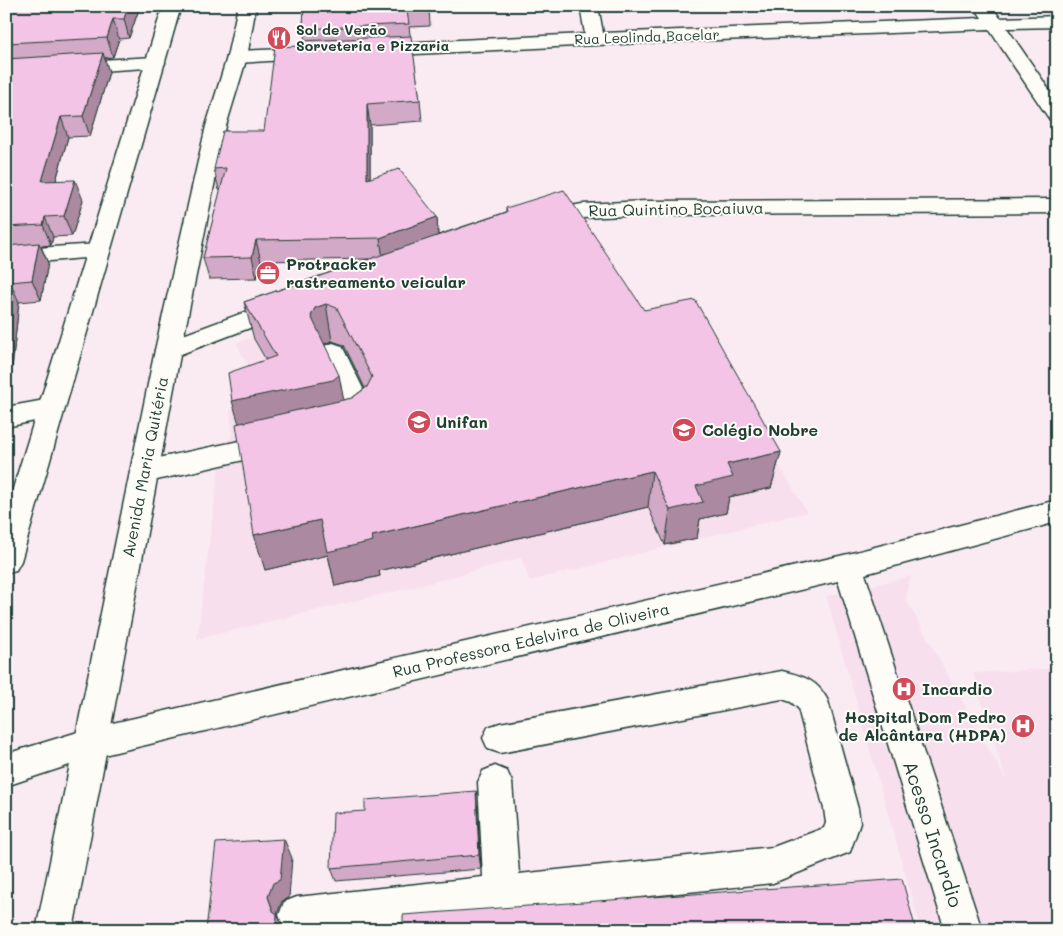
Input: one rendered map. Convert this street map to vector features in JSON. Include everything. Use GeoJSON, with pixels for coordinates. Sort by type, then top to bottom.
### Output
{"type":"FeatureCollection","features":[{"type":"Feature","properties":{"kind":"street"},"geometry":{"type":"LineString","coordinates":[[6,561],[172,6]]}},
{"type":"Feature","properties":{"kind":"street","name":"Avenida Maria Quitéria"},"geometry":{"type":"LineString","coordinates":[[54,930],[168,350],[216,126],[237,57],[247,6]]}},
{"type":"Feature","properties":{"kind":"street"},"geometry":{"type":"LineString","coordinates":[[589,6],[595,39]]}},
{"type":"Feature","properties":{"kind":"street"},"geometry":{"type":"LineString","coordinates":[[984,6],[1057,116]]}},
{"type":"Feature","properties":{"kind":"street","name":"Rua Leolinda Bacelar"},"geometry":{"type":"LineString","coordinates":[[357,51],[595,39],[1057,21]]}},
{"type":"Feature","properties":{"kind":"street"},"geometry":{"type":"LineString","coordinates":[[237,57],[327,53]]}},
{"type":"Feature","properties":{"kind":"street"},"geometry":{"type":"LineString","coordinates":[[6,71],[155,63]]}},
{"type":"Feature","properties":{"kind":"street","name":"Rua Quintino Bocaiuva"},"geometry":{"type":"LineString","coordinates":[[517,224],[582,211],[646,208],[1057,206]]}},
{"type":"Feature","properties":{"kind":"street"},"geometry":{"type":"LineString","coordinates":[[6,258],[98,251]]}},
{"type":"Feature","properties":{"kind":"street"},"geometry":{"type":"LineString","coordinates":[[168,350],[306,298]]}},
{"type":"Feature","properties":{"kind":"street"},"geometry":{"type":"LineString","coordinates":[[331,431],[349,426],[363,416],[333,352]]}},
{"type":"Feature","properties":{"kind":"street"},"geometry":{"type":"LineString","coordinates":[[6,417],[50,409]]}},
{"type":"Feature","properties":{"kind":"street"},"geometry":{"type":"LineString","coordinates":[[144,472],[303,437]]}},
{"type":"Feature","properties":{"kind":"street","name":"Rua Professora Edelvira de Oliveira"},"geometry":{"type":"LineString","coordinates":[[6,770],[91,743],[848,566],[1057,511]]}},
{"type":"Feature","properties":{"kind":"street","name":"Acesso Incardio"},"geometry":{"type":"LineString","coordinates":[[848,566],[964,930]]}},
{"type":"Feature","properties":{"kind":"street"},"geometry":{"type":"LineString","coordinates":[[297,915],[773,865],[838,840],[843,823],[841,809],[812,701],[801,690],[782,685],[500,738]]}},
{"type":"Feature","properties":{"kind":"street"},"geometry":{"type":"LineString","coordinates":[[495,782],[502,892]]}},
{"type":"Feature","properties":{"kind":"shaded area","name":"Unifan"},"geometry":{"type":"Polygon","coordinates":[[[348,303],[642,344],[700,331],[807,512],[530,581],[521,558],[430,583],[197,639],[220,458],[232,434],[230,410],[264,395],[236,343],[348,303]]]}},
{"type":"Feature","properties":{"kind":"shaded area","name":"Incardio"},"geometry":{"type":"Polygon","coordinates":[[[911,576],[906,599],[1006,780],[973,673],[1057,668],[1057,930],[921,930],[826,596],[911,576]]]}},
{"type":"Feature","properties":{"kind":"building"},"geometry":{"type":"Polygon","coordinates":[[[6,6],[128,6],[124,19],[113,19],[107,38],[6,43],[6,6]]]}},
{"type":"Feature","properties":{"kind":"building"},"geometry":{"type":"Polygon","coordinates":[[[304,6],[428,6],[429,10],[407,11],[409,24],[303,29],[304,6]]]}},
{"type":"Feature","properties":{"kind":"building"},"geometry":{"type":"Polygon","coordinates":[[[411,36],[420,100],[367,104],[367,179],[399,169],[437,217],[380,238],[256,240],[252,257],[203,258],[226,168],[214,169],[223,131],[264,131],[275,47],[302,46],[302,41],[411,36]]]}},
{"type":"Feature","properties":{"kind":"building"},"geometry":{"type":"Polygon","coordinates":[[[103,53],[83,116],[61,117],[42,181],[75,180],[64,216],[45,217],[43,225],[6,227],[6,59],[103,53]]]}},
{"type":"Feature","properties":{"kind":"building","name":"Unifan"},"geometry":{"type":"Polygon","coordinates":[[[564,190],[644,310],[695,300],[781,452],[727,464],[733,477],[696,486],[703,502],[670,510],[652,471],[372,536],[373,541],[327,552],[320,520],[254,535],[236,424],[352,398],[367,387],[372,377],[337,308],[326,304],[315,308],[311,316],[339,375],[333,380],[232,401],[228,373],[276,356],[244,302],[507,212],[506,208],[564,190]]]}},
{"type":"Feature","properties":{"kind":"building"},"geometry":{"type":"Polygon","coordinates":[[[39,243],[32,280],[10,282],[6,311],[6,246],[39,243]]]}},
{"type":"Feature","properties":{"kind":"building"},"geometry":{"type":"Polygon","coordinates":[[[476,791],[479,855],[331,868],[333,813],[365,811],[365,800],[476,791]]]}},
{"type":"Feature","properties":{"kind":"building"},"geometry":{"type":"Polygon","coordinates":[[[284,839],[280,880],[273,883],[268,897],[273,911],[277,914],[276,930],[206,930],[216,843],[284,839]]]}},
{"type":"Feature","properties":{"kind":"building"},"geometry":{"type":"Polygon","coordinates":[[[902,879],[916,930],[403,930],[403,915],[902,879]]]}},
{"type":"Feature","properties":{"kind":"place","name":"Sol de Verão Sorveteria e Pizzaria"},"geometry":{"type":"Point","coordinates":[279,38]}},
{"type":"Feature","properties":{"kind":"place","name":"Protracker rastreamento veicular"},"geometry":{"type":"Point","coordinates":[268,273]}},
{"type":"Feature","properties":{"kind":"place","name":"Unifan"},"geometry":{"type":"Point","coordinates":[419,422]}},
{"type":"Feature","properties":{"kind":"place","name":"Colégio Nobre"},"geometry":{"type":"Point","coordinates":[684,430]}},
{"type":"Feature","properties":{"kind":"place","name":"Incardio"},"geometry":{"type":"Point","coordinates":[904,689]}},
{"type":"Feature","properties":{"kind":"place","name":"Hospital Dom Pedro de Alcântara (HDPA)"},"geometry":{"type":"Point","coordinates":[1023,726]}}]}
